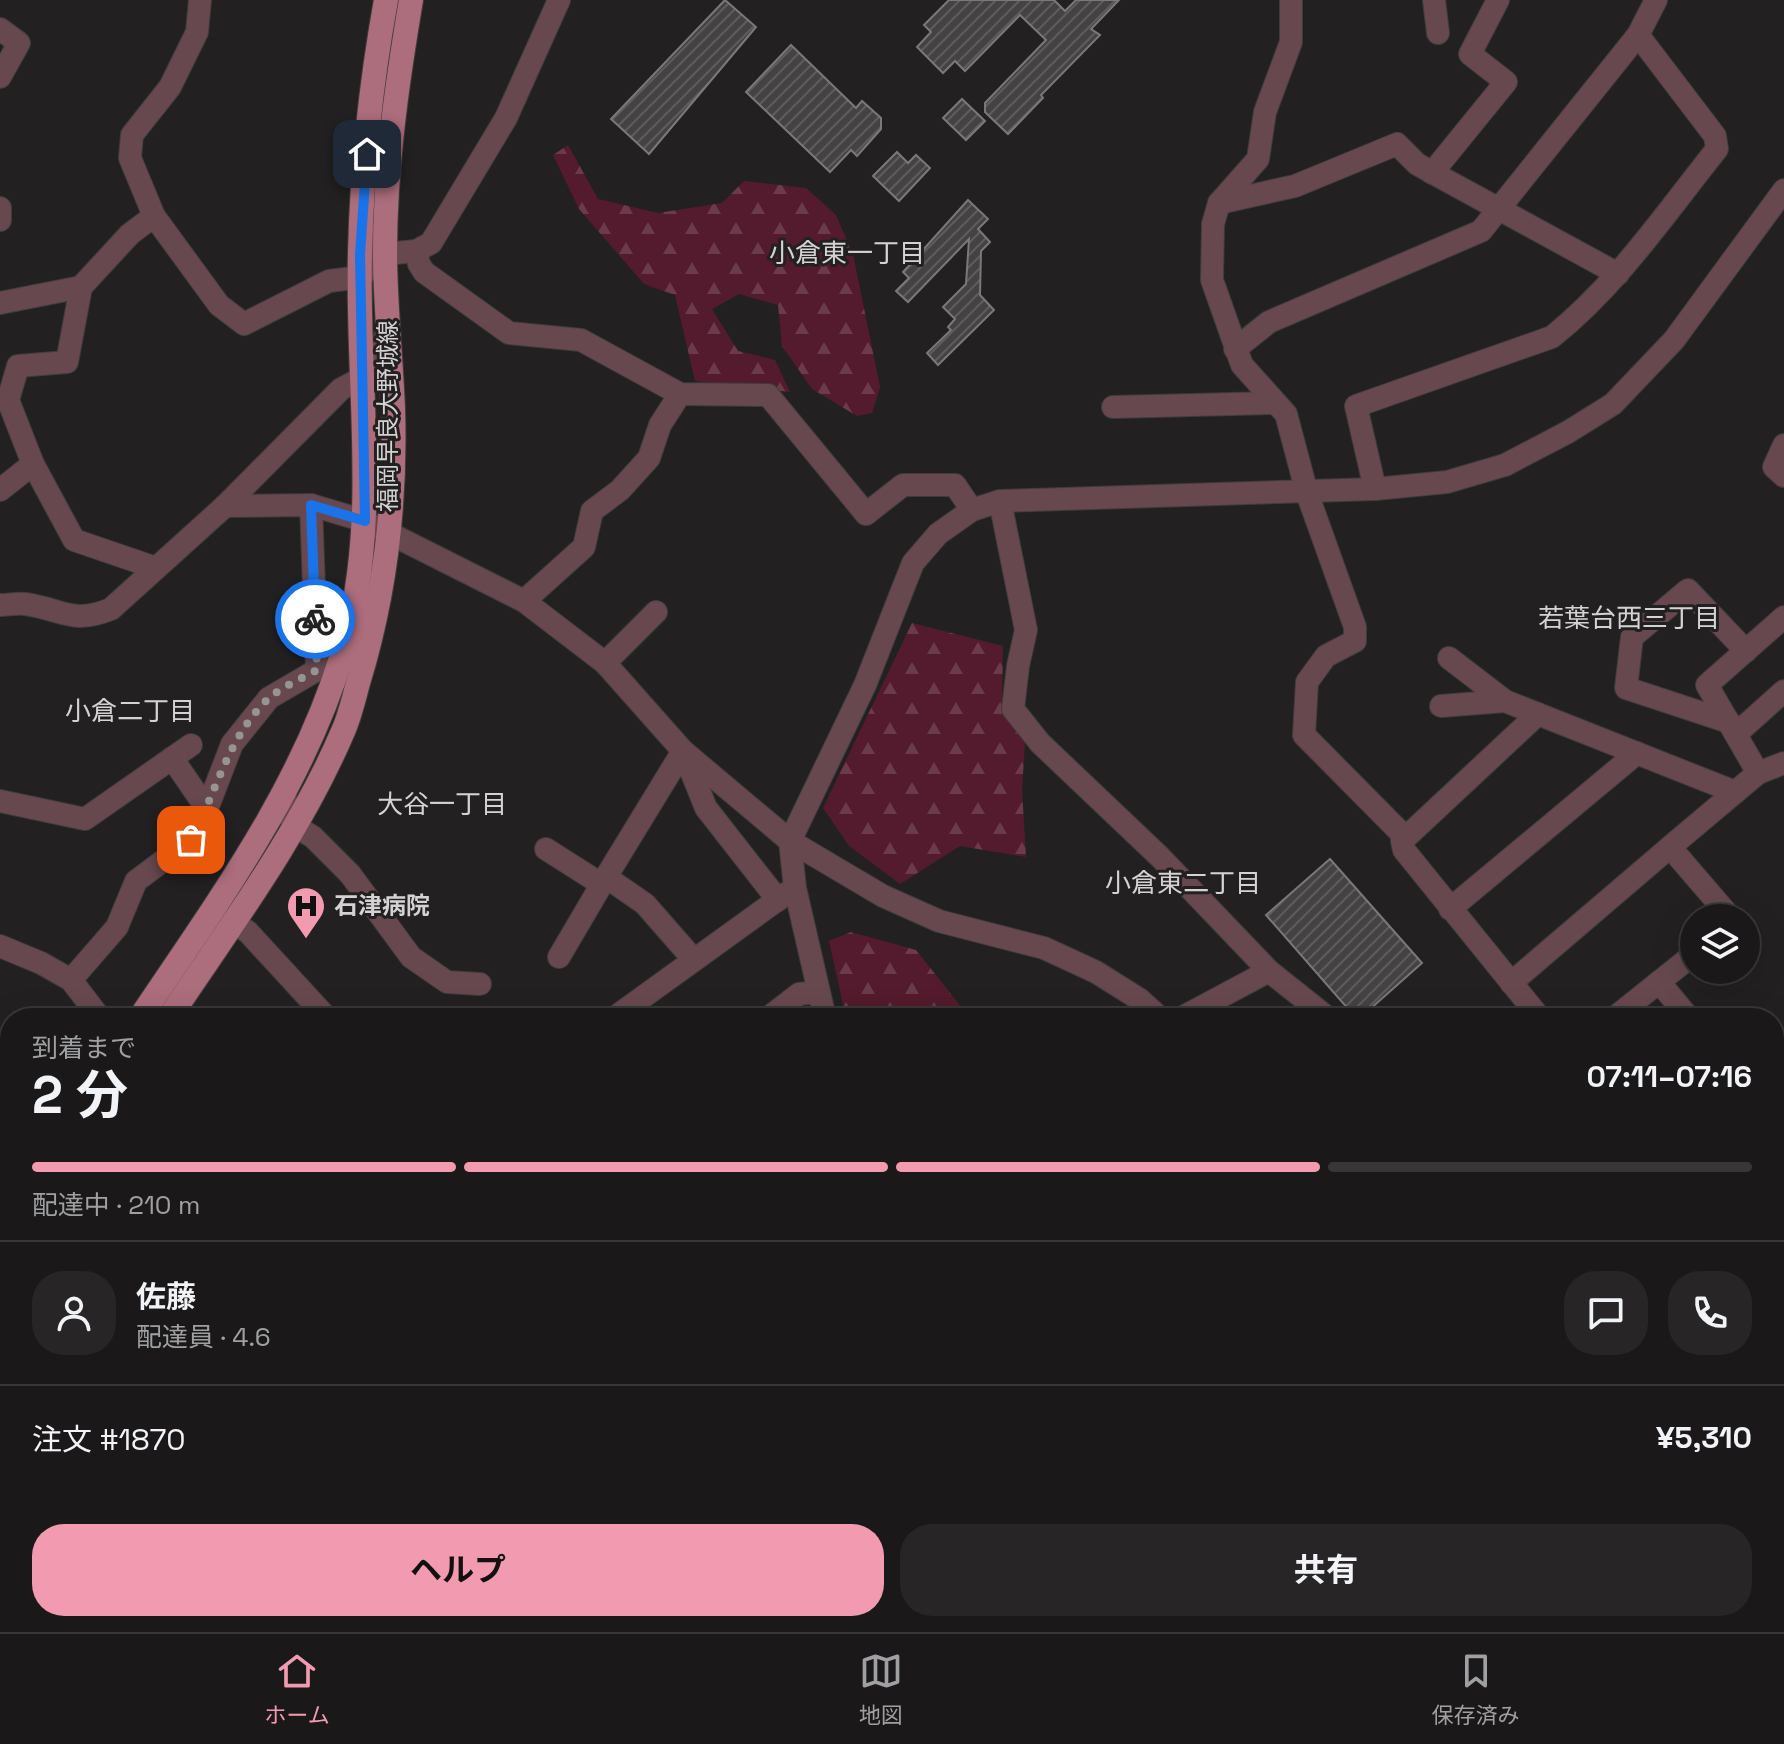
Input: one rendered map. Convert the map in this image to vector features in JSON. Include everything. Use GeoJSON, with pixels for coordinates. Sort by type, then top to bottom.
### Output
{"type":"FeatureCollection","features":[{"type":"Feature","properties":{"kind":"main road","name":"福岡早良大野城線"},"geometry":{"type":"LineString","coordinates":[[147,1008],[251,853],[321,715],[343,653],[359,572],[365,521],[360,254],[369,128],[386,0]]}},
{"type":"Feature","properties":{"kind":"main road","name":"福岡早良大野城線"},"geometry":{"type":"LineString","coordinates":[[173,1008],[234,922],[295,826],[345,728],[365,661],[384,574],[388,532],[393,412],[386,222],[396,91],[411,0]]}},
{"type":"Feature","properties":{"kind":"street"},"geometry":{"type":"LineString","coordinates":[[200,0],[197,32],[170,87],[132,135],[130,158],[154,216],[219,305],[244,324],[329,281],[361,277],[370,267],[386,222]]}},
{"type":"Feature","properties":{"kind":"street"},"geometry":{"type":"LineString","coordinates":[[385,254],[416,251],[431,243],[506,118],[559,0]]}},
{"type":"Feature","properties":{"kind":"street"},"geometry":{"type":"LineString","coordinates":[[1291,0],[1291,42],[1265,112],[1258,159],[1219,203],[1213,224],[1212,280],[1242,365],[1286,414],[1307,493],[1355,627],[1355,641],[1326,656],[1307,682],[1304,735],[1405,837]]}},
{"type":"Feature","properties":{"kind":"street"},"geometry":{"type":"LineString","coordinates":[[1434,0],[1438,33]]}},
{"type":"Feature","properties":{"kind":"street"},"geometry":{"type":"LineString","coordinates":[[1432,173],[1506,82],[1470,54],[1498,0]]}},
{"type":"Feature","properties":{"kind":"street"},"geometry":{"type":"LineString","coordinates":[[1235,349],[1269,322],[1481,231],[1638,35],[1656,0]]}},
{"type":"Feature","properties":{"kind":"street"},"geometry":{"type":"LineString","coordinates":[[0,29],[19,43],[0,77]]}},
{"type":"Feature","properties":{"kind":"street"},"geometry":{"type":"LineString","coordinates":[[1375,489],[1356,406],[1552,337],[1579,316],[1618,274],[1717,149],[1715,136],[1638,35]]}},
{"type":"Feature","properties":{"kind":"street"},"geometry":{"type":"LineString","coordinates":[[1219,203],[1295,186],[1397,144],[1417,164],[1432,173],[1618,274]]}},
{"type":"Feature","properties":{"kind":"street"},"geometry":{"type":"LineString","coordinates":[[822,1008],[787,894],[790,841],[865,685],[913,563],[938,534],[972,510],[1000,501],[1375,489],[1447,482],[1505,465],[1613,404],[1674,340],[1784,190]]}},
{"type":"Feature","properties":{"kind":"street"},"geometry":{"type":"LineString","coordinates":[[0,208],[0,220]]}},
{"type":"Feature","properties":{"kind":"street"},"geometry":{"type":"LineString","coordinates":[[154,216],[130,234],[81,287],[67,362],[18,366],[8,400],[33,464],[74,540],[156,568]]}},
{"type":"Feature","properties":{"kind":"street"},"geometry":{"type":"LineString","coordinates":[[416,251],[424,272],[509,333],[581,340],[680,394],[768,395],[866,514],[903,485],[955,485],[972,510]]}},
{"type":"Feature","properties":{"kind":"street"},"geometry":{"type":"LineString","coordinates":[[0,303],[81,287]]}},
{"type":"Feature","properties":{"kind":"street"},"geometry":{"type":"LineString","coordinates":[[0,605],[26,604],[69,616],[93,617],[111,609],[225,506],[341,389],[363,378],[375,366],[389,328]]}},
{"type":"Feature","properties":{"kind":"street"},"geometry":{"type":"LineString","coordinates":[[524,601],[584,547],[592,511],[620,490],[649,458],[660,425],[680,394]]}},
{"type":"Feature","properties":{"kind":"street"},"geometry":{"type":"LineString","coordinates":[[1113,407],[1275,403]]}},
{"type":"Feature","properties":{"kind":"street"},"geometry":{"type":"LineString","coordinates":[[1784,445],[1774,467],[1784,476]]}},
{"type":"Feature","properties":{"kind":"street"},"geometry":{"type":"LineString","coordinates":[[0,490],[33,464]]}},
{"type":"Feature","properties":{"kind":"street"},"geometry":{"type":"LineString","coordinates":[[1000,501],[1026,630],[1013,709],[1040,743],[1160,857],[1269,971],[1315,1008]]}},
{"type":"Feature","properties":{"kind":"street"},"geometry":{"type":"LineString","coordinates":[[225,506],[311,505],[365,521],[524,601],[605,663],[683,751],[790,841],[883,896],[939,921],[1044,948],[1096,972],[1149,1008]]}},
{"type":"Feature","properties":{"kind":"street"},"geometry":{"type":"LineString","coordinates":[[71,980],[117,927],[136,881],[191,840],[207,809],[232,744],[269,698],[317,670],[311,505]]}},
{"type":"Feature","properties":{"kind":"street"},"geometry":{"type":"LineString","coordinates":[[1732,728],[1626,688],[1632,637],[1688,590],[1746,651]]}},
{"type":"Feature","properties":{"kind":"street"},"geometry":{"type":"LineString","coordinates":[[605,663],[656,612]]}},
{"type":"Feature","properties":{"kind":"street"},"geometry":{"type":"LineString","coordinates":[[1758,773],[1707,685],[1784,617]]}},
{"type":"Feature","properties":{"kind":"street"},"geometry":{"type":"LineString","coordinates":[[1449,658],[1505,701],[1735,792]]}},
{"type":"Feature","properties":{"kind":"street"},"geometry":{"type":"LineString","coordinates":[[1732,728],[1784,691]]}},
{"type":"Feature","properties":{"kind":"street"},"geometry":{"type":"LineString","coordinates":[[1441,706],[1505,701]]}},
{"type":"Feature","properties":{"kind":"street"},"geometry":{"type":"LineString","coordinates":[[1532,1008],[1404,850],[1402,841],[1538,714]]}},
{"type":"Feature","properties":{"kind":"street"},"geometry":{"type":"LineString","coordinates":[[0,801],[85,819],[191,745]]}},
{"type":"Feature","properties":{"kind":"street"},"geometry":{"type":"LineString","coordinates":[[559,957],[683,751]]}},
{"type":"Feature","properties":{"kind":"street"},"geometry":{"type":"LineString","coordinates":[[683,751],[706,808],[787,894]]}},
{"type":"Feature","properties":{"kind":"street"},"geometry":{"type":"LineString","coordinates":[[1450,909],[1637,753]]}},
{"type":"Feature","properties":{"kind":"street"},"geometry":{"type":"LineString","coordinates":[[172,758],[207,809]]}},
{"type":"Feature","properties":{"kind":"street"},"geometry":{"type":"LineString","coordinates":[[1511,983],[1758,773],[1784,763]]}},
{"type":"Feature","properties":{"kind":"street"},"geometry":{"type":"LineString","coordinates":[[285,791],[287,813],[295,826],[313,837],[350,874],[411,957],[447,982],[480,984]]}},
{"type":"Feature","properties":{"kind":"street"},"geometry":{"type":"LineString","coordinates":[[251,853],[281,826],[295,826]]}},
{"type":"Feature","properties":{"kind":"street"},"geometry":{"type":"LineString","coordinates":[[1670,847],[1719,904]]}},
{"type":"Feature","properties":{"kind":"street"},"geometry":{"type":"LineString","coordinates":[[546,849],[645,904],[694,960]]}},
{"type":"Feature","properties":{"kind":"street"},"geometry":{"type":"LineString","coordinates":[[226,890],[226,909],[234,922],[248,932],[318,1008]]}},
{"type":"Feature","properties":{"kind":"street"},"geometry":{"type":"LineString","coordinates":[[633,1008],[787,894]]}},
{"type":"Feature","properties":{"kind":"street"},"geometry":{"type":"LineString","coordinates":[[185,950],[212,924],[222,920],[234,922]]}},
{"type":"Feature","properties":{"kind":"street"},"geometry":{"type":"LineString","coordinates":[[0,946],[71,980],[92,1008]]}},
{"type":"Feature","properties":{"kind":"street"},"geometry":{"type":"LineString","coordinates":[[1626,1008],[1680,965]]}},
{"type":"Feature","properties":{"kind":"street"},"geometry":{"type":"LineString","coordinates":[[1200,1008],[1269,971]]}},
{"type":"Feature","properties":{"kind":"street"},"geometry":{"type":"LineString","coordinates":[[1659,982],[1681,1008]]}},
{"type":"Feature","properties":{"kind":"street"},"geometry":{"type":"LineString","coordinates":[[781,1008],[799,994],[818,992]]}},
{"type":"Feature","properties":{"kind":"green space"},"geometry":{"type":"Polygon","coordinates":[[[568,145],[598,199],[658,213],[722,203],[744,181],[806,188],[836,215],[853,254],[880,387],[872,413],[857,416],[812,389],[782,346],[778,305],[739,294],[712,309],[738,351],[775,360],[790,392],[695,381],[675,295],[644,284],[579,209],[553,155],[568,145]]]}},
{"type":"Feature","properties":{"kind":"green space"},"geometry":{"type":"Polygon","coordinates":[[[912,623],[1003,646],[1002,707],[1025,744],[1022,789],[1026,857],[960,846],[900,884],[849,846],[823,808],[912,623]]]}},
{"type":"Feature","properties":{"kind":"green space"},"geometry":{"type":"Polygon","coordinates":[[[851,932],[916,950],[962,1008],[844,1008],[829,941],[851,932]]]}},
{"type":"Feature","properties":{"kind":"building"},"geometry":{"type":"Polygon","coordinates":[[[725,0],[756,27],[649,154],[611,119],[725,0]]]}},
{"type":"Feature","properties":{"kind":"building"},"geometry":{"type":"Polygon","coordinates":[[[949,0],[1054,0],[1065,11],[1076,0],[1119,0],[1091,29],[1100,35],[1008,134],[985,112],[985,103],[1046,40],[1020,15],[965,71],[955,61],[943,73],[917,47],[931,32],[924,25],[949,0]]]}},
{"type":"Feature","properties":{"kind":"building"},"geometry":{"type":"Polygon","coordinates":[[[791,45],[856,108],[862,101],[881,118],[881,129],[857,156],[851,150],[830,172],[746,92],[791,45]]]}},
{"type":"Feature","properties":{"kind":"building"},"geometry":{"type":"Polygon","coordinates":[[[962,99],[985,121],[966,140],[943,118],[962,99]]]}},
{"type":"Feature","properties":{"kind":"building"},"geometry":{"type":"Polygon","coordinates":[[[897,152],[908,163],[916,155],[930,168],[899,201],[873,176],[897,152]]]}},
{"type":"Feature","properties":{"kind":"building"},"geometry":{"type":"Polygon","coordinates":[[[968,200],[988,219],[978,229],[990,242],[981,251],[980,295],[994,310],[938,365],[927,353],[951,330],[948,327],[955,319],[943,307],[966,284],[969,239],[908,302],[896,291],[909,278],[903,272],[968,200]]]}},
{"type":"Feature","properties":{"kind":"building"},"geometry":{"type":"Polygon","coordinates":[[[1330,859],[1422,963],[1371,1008],[1347,1008],[1266,915],[1330,859]]]}},
{"type":"Feature","properties":{"kind":"way so far"},"geometry":{"type":"LineString","coordinates":[[191,840],[207,809],[232,744],[269,698],[317,670],[315,619]]}},
{"type":"Feature","properties":{"kind":"place","name":"石津病院"},"geometry":{"type":"Point","coordinates":[306,940]}},
{"type":"Feature","properties":{"kind":"district","name":"小倉東一丁目"},"geometry":{"type":"Point","coordinates":[847,253]}},
{"type":"Feature","properties":{"kind":"district","name":"若葉台西三丁目"},"geometry":{"type":"Point","coordinates":[1629,618]}},
{"type":"Feature","properties":{"kind":"district","name":"小倉二丁目"},"geometry":{"type":"Point","coordinates":[130,711]}},
{"type":"Feature","properties":{"kind":"district","name":"大谷一丁目"},"geometry":{"type":"Point","coordinates":[442,804]}},
{"type":"Feature","properties":{"kind":"district","name":"小倉東二丁目"},"geometry":{"type":"Point","coordinates":[1183,883]}},
{"type":"Feature","properties":{"kind":"route"},"geometry":{"type":"LineString","coordinates":[[315,619],[311,505],[365,521],[360,254],[367,154]]}}]}
